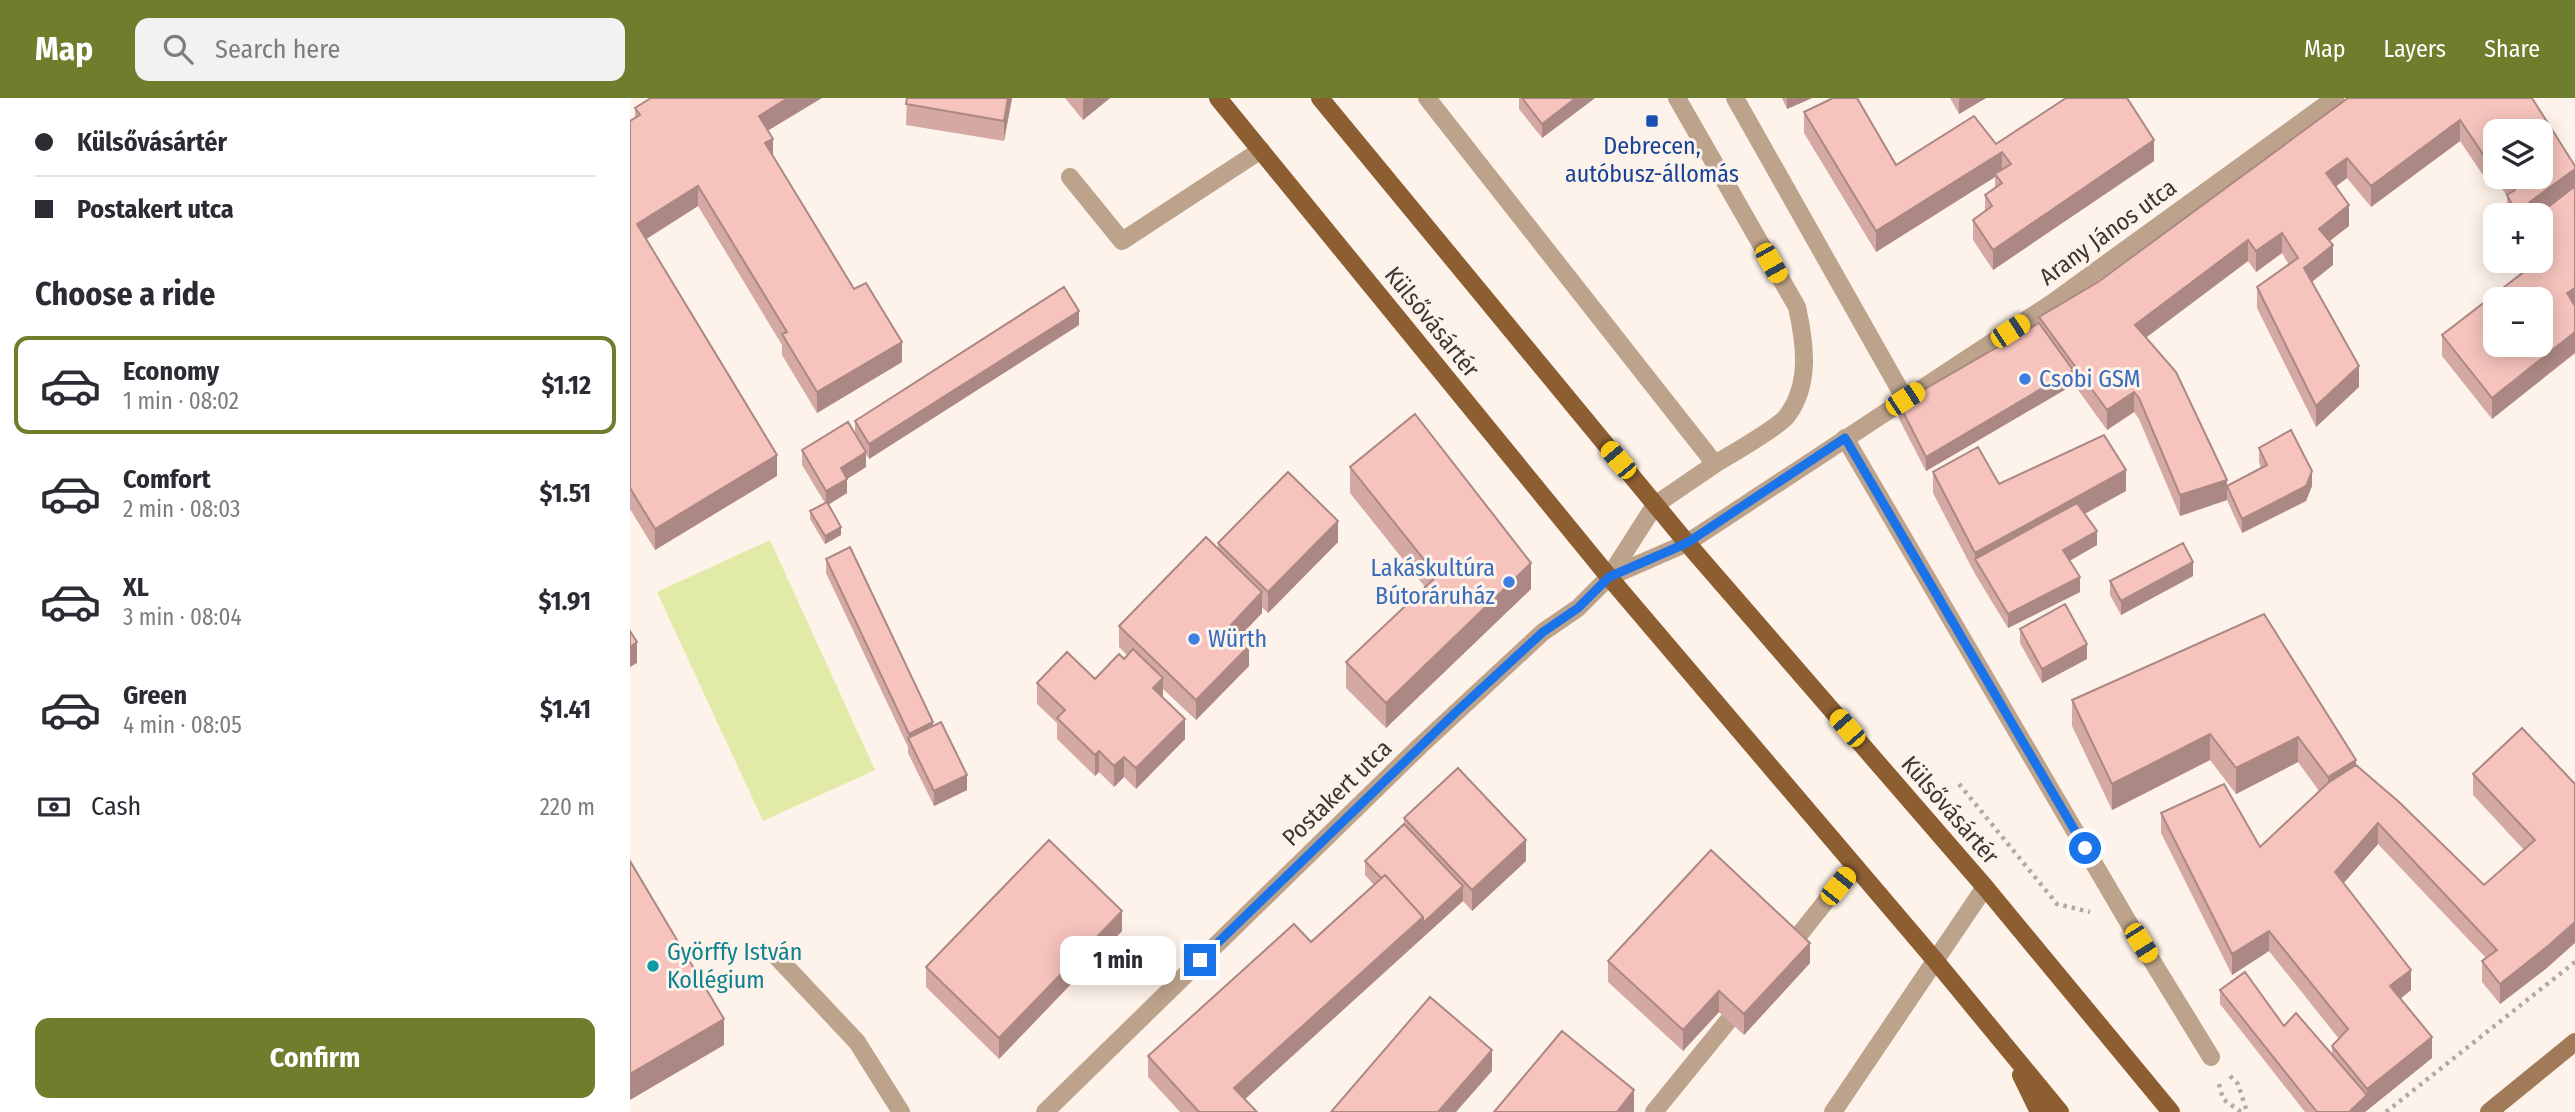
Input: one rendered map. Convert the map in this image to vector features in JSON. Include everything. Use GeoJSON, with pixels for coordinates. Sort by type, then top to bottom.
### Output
{"type":"FeatureCollection","features":[{"type":"Feature","properties":{"kind":"main road","name":"Külsővásártér"},"geometry":{"type":"LineString","coordinates":[[1219,98],[1609,577],[1934,959],[2060,1112]]}},
{"type":"Feature","properties":{"kind":"main road","name":"Külsővásártér"},"geometry":{"type":"LineString","coordinates":[[1320,98],[1655,505],[1985,887],[2171,1112]]}},
{"type":"Feature","properties":{"kind":"main road"},"geometry":{"type":"LineString","coordinates":[[2008,1047],[2039,1112]]}},
{"type":"Feature","properties":{"kind":"street"},"geometry":{"type":"LineString","coordinates":[[1427,98],[1716,464]]}},
{"type":"Feature","properties":{"kind":"street"},"geometry":{"type":"LineString","coordinates":[[1609,577],[1655,505],[1786,418],[1800,391],[1804,365],[1804,338],[1797,307],[1677,98]]}},
{"type":"Feature","properties":{"kind":"street"},"geometry":{"type":"LineString","coordinates":[[1687,543],[1905,399],[1735,98]]}},
{"type":"Feature","properties":{"kind":"street","name":"Arany János utca"},"geometry":{"type":"LineString","coordinates":[[1905,399],[2052,303],[2335,98]]}},
{"type":"Feature","properties":{"kind":"street"},"geometry":{"type":"LineString","coordinates":[[1070,177],[1122,241],[1261,150]]}},
{"type":"Feature","properties":{"kind":"street"},"geometry":{"type":"LineString","coordinates":[[1845,438],[2127,920],[2211,1056]]}},
{"type":"Feature","properties":{"kind":"street","name":"Postakert utca"},"geometry":{"type":"LineString","coordinates":[[1045,1112],[1412,754],[1543,632],[1578,608],[1609,577],[1687,543]]}},
{"type":"Feature","properties":{"kind":"street"},"geometry":{"type":"LineString","coordinates":[[1791,945],[1854,866]]}},
{"type":"Feature","properties":{"kind":"street"},"geometry":{"type":"LineString","coordinates":[[1833,1112],[1985,887]]}},
{"type":"Feature","properties":{"kind":"street"},"geometry":{"type":"LineString","coordinates":[[777,957],[857,1042],[901,1112]]}},
{"type":"Feature","properties":{"kind":"street"},"geometry":{"type":"LineString","coordinates":[[1654,1112],[1728,1021]]}},
{"type":"Feature","properties":{"kind":"street"},"geometry":{"type":"LineString","coordinates":[[2489,1112],[2575,1042]]}},
{"type":"Feature","properties":{"kind":"path"},"geometry":{"type":"LineString","coordinates":[[1959,784],[2057,904]]}},
{"type":"Feature","properties":{"kind":"path"},"geometry":{"type":"LineString","coordinates":[[2386,1112],[2575,962]]}},
{"type":"Feature","properties":{"kind":"path"},"geometry":{"type":"LineString","coordinates":[[2211,1056],[2238,1084],[2247,1112]]}},
{"type":"Feature","properties":{"kind":"green space"},"geometry":{"type":"Polygon","coordinates":[[[770,540],[875,770],[763,821],[657,592],[770,540]]]}},
{"type":"Feature","properties":{"kind":"building"},"geometry":{"type":"Polygon","coordinates":[[[651,98],[788,98],[759,116],[773,139],[765,143],[854,289],[866,283],[902,342],[817,392],[782,334],[787,332],[698,186],[637,224],[777,455],[655,529],[630,488],[630,121],[640,115],[635,108],[651,98]]]}},
{"type":"Feature","properties":{"kind":"building"},"geometry":{"type":"Polygon","coordinates":[[[907,98],[1008,98],[1004,121],[906,104],[907,98]]]}},
{"type":"Feature","properties":{"kind":"building"},"geometry":{"type":"Polygon","coordinates":[[[1522,98],[1576,98],[1542,124],[1522,98]]]}},
{"type":"Feature","properties":{"kind":"building"},"geometry":{"type":"Polygon","coordinates":[[[1833,98],[1857,98],[1896,165],[1974,116],[1996,144],[2066,98],[2127,98],[2154,140],[1993,250],[1973,220],[1992,206],[1985,195],[2002,183],[1995,174],[2011,164],[2002,152],[1876,231],[1804,112],[1833,98]]]}},
{"type":"Feature","properties":{"kind":"building"},"geometry":{"type":"Polygon","coordinates":[[[2348,98],[2532,98],[2545,119],[2483,119],[2483,154],[2460,120],[2371,186],[2347,158],[2326,173],[2349,205],[2319,229],[2333,245],[2304,268],[2359,366],[2316,406],[2257,287],[2298,258],[2282,233],[2256,251],[2248,240],[2135,325],[2176,372],[2227,480],[2180,495],[2139,398],[2134,392],[2107,410],[2039,317],[2098,282],[2348,98]]]}},
{"type":"Feature","properties":{"kind":"building"},"geometry":{"type":"Polygon","coordinates":[[[2553,131],[2575,166],[2575,169],[2553,185],[2553,131]]]}},
{"type":"Feature","properties":{"kind":"building"},"geometry":{"type":"Polygon","coordinates":[[[2575,186],[2575,288],[2567,293],[2575,306],[2575,332],[2553,349],[2553,287],[2504,287],[2522,273],[2553,273],[2553,203],[2575,186]]]}},
{"type":"Feature","properties":{"kind":"building"},"geometry":{"type":"Polygon","coordinates":[[[2548,189],[2528,203],[2511,203],[2507,195],[2515,190],[2548,189]]]}},
{"type":"Feature","properties":{"kind":"building"},"geometry":{"type":"Polygon","coordinates":[[[1064,287],[1079,311],[869,444],[855,421],[1064,287]]]}},
{"type":"Feature","properties":{"kind":"building"},"geometry":{"type":"Polygon","coordinates":[[[2483,303],[2483,357],[2544,357],[2492,398],[2442,335],[2483,303]]]}},
{"type":"Feature","properties":{"kind":"building"},"geometry":{"type":"Polygon","coordinates":[[[2039,323],[2073,370],[1926,457],[1899,404],[2039,323]]]}},
{"type":"Feature","properties":{"kind":"building"},"geometry":{"type":"Polygon","coordinates":[[[1415,414],[1531,563],[1386,703],[1346,662],[1437,576],[1350,467],[1415,414]]]}},
{"type":"Feature","properties":{"kind":"building"},"geometry":{"type":"Polygon","coordinates":[[[848,422],[866,452],[841,468],[847,479],[826,491],[802,450],[848,422]]]}},
{"type":"Feature","properties":{"kind":"building"},"geometry":{"type":"Polygon","coordinates":[[[2291,430],[2312,471],[2306,486],[2242,519],[2227,486],[2267,465],[2259,448],[2291,430]]]}},
{"type":"Feature","properties":{"kind":"building"},"geometry":{"type":"Polygon","coordinates":[[[2104,435],[2126,470],[1975,553],[1933,472],[1978,447],[1999,484],[2104,435]]]}},
{"type":"Feature","properties":{"kind":"building"},"geometry":{"type":"Polygon","coordinates":[[[1288,472],[1338,521],[1268,592],[1218,543],[1288,472]]]}},
{"type":"Feature","properties":{"kind":"building"},"geometry":{"type":"Polygon","coordinates":[[[827,502],[841,527],[825,536],[810,511],[827,502]]]}},
{"type":"Feature","properties":{"kind":"building"},"geometry":{"type":"Polygon","coordinates":[[[2077,503],[2097,531],[2063,550],[2080,577],[2008,614],[1975,559],[2077,503]]]}},
{"type":"Feature","properties":{"kind":"building"},"geometry":{"type":"Polygon","coordinates":[[[1206,537],[1262,592],[1229,627],[1249,646],[1196,700],[1119,626],[1206,537]]]}},
{"type":"Feature","properties":{"kind":"building"},"geometry":{"type":"Polygon","coordinates":[[[2183,543],[2193,562],[2121,601],[2110,581],[2183,543]]]}},
{"type":"Feature","properties":{"kind":"building"},"geometry":{"type":"Polygon","coordinates":[[[850,547],[933,722],[909,734],[826,559],[850,547]]]}},
{"type":"Feature","properties":{"kind":"building"},"geometry":{"type":"Polygon","coordinates":[[[2065,604],[2087,644],[2042,669],[2020,629],[2065,604]]]}},
{"type":"Feature","properties":{"kind":"building"},"geometry":{"type":"Polygon","coordinates":[[[2264,614],[2356,760],[2328,777],[2298,737],[2236,768],[2210,734],[2112,784],[2072,700],[2264,614]]]}},
{"type":"Feature","properties":{"kind":"building"},"geometry":{"type":"Polygon","coordinates":[[[630,631],[637,642],[630,647],[630,631]]]}},
{"type":"Feature","properties":{"kind":"building"},"geometry":{"type":"Polygon","coordinates":[[[1133,649],[1163,678],[1153,688],[1185,719],[1136,768],[1124,757],[1114,766],[1099,751],[1095,755],[1057,718],[1065,710],[1037,683],[1067,652],[1095,679],[1119,654],[1124,659],[1133,649]]]}},
{"type":"Feature","properties":{"kind":"building"},"geometry":{"type":"Polygon","coordinates":[[[941,722],[967,775],[934,791],[908,738],[941,722]]]}},
{"type":"Feature","properties":{"kind":"building"},"geometry":{"type":"Polygon","coordinates":[[[2522,728],[2575,784],[2575,922],[2500,984],[2482,961],[2497,950],[2378,823],[2335,872],[2411,970],[2390,986],[2432,1037],[2367,1089],[2332,1046],[2348,1029],[2269,931],[2232,954],[2161,813],[2224,784],[2260,847],[2328,783],[2356,765],[2399,802],[2484,885],[2535,840],[2473,774],[2522,728]]]}},
{"type":"Feature","properties":{"kind":"building"},"geometry":{"type":"Polygon","coordinates":[[[1458,768],[1526,840],[1472,890],[1404,818],[1458,768]]]}},
{"type":"Feature","properties":{"kind":"building"},"geometry":{"type":"Polygon","coordinates":[[[1404,824],[1463,886],[1423,923],[1423,917],[1385,875],[1381,878],[1365,861],[1404,824]]]}},
{"type":"Feature","properties":{"kind":"building"},"geometry":{"type":"Polygon","coordinates":[[[1049,840],[1122,911],[999,1038],[926,967],[1049,840]]]}},
{"type":"Feature","properties":{"kind":"building"},"geometry":{"type":"Polygon","coordinates":[[[1711,850],[1810,943],[1744,1014],[1719,991],[1683,1030],[1608,961],[1711,850]]]}},
{"type":"Feature","properties":{"kind":"building","name":"Györffy István Kollégium"},"geometry":{"type":"Polygon","coordinates":[[[630,861],[724,1019],[630,1074],[630,861]]]}},
{"type":"Feature","properties":{"kind":"building"},"geometry":{"type":"Polygon","coordinates":[[[1385,875],[1423,917],[1234,1088],[1257,1112],[1199,1112],[1148,1056],[1294,924],[1311,942],[1385,875]]]}},
{"type":"Feature","properties":{"kind":"building"},"geometry":{"type":"Polygon","coordinates":[[[2245,972],[2284,1026],[2296,1013],[2367,1095],[2349,1112],[2317,1112],[2220,990],[2245,972]]]}},
{"type":"Feature","properties":{"kind":"building"},"geometry":{"type":"Polygon","coordinates":[[[1430,997],[1492,1050],[1438,1112],[1331,1112],[1430,997]]]}},
{"type":"Feature","properties":{"kind":"building"},"geometry":{"type":"Polygon","coordinates":[[[1562,1031],[1634,1090],[1617,1112],[1494,1112],[1562,1031]]]}},
{"type":"Feature","properties":{"kind":"place","name":"Debrecen, autóbusz-állomás"},"geometry":{"type":"Point","coordinates":[1652,121]}},
{"type":"Feature","properties":{"kind":"place","name":"Csobi GSM"},"geometry":{"type":"Point","coordinates":[2025,379]}},
{"type":"Feature","properties":{"kind":"place","name":"Lakáskultúra Bútoráruház"},"geometry":{"type":"Point","coordinates":[1509,582]}},
{"type":"Feature","properties":{"kind":"place","name":"Würth"},"geometry":{"type":"Point","coordinates":[1194,639]}},
{"type":"Feature","properties":{"kind":"place","name":"Györffy István Kollégium"},"geometry":{"type":"Point","coordinates":[653,966]}},
{"type":"Feature","properties":{"kind":"route"},"geometry":{"type":"LineString","coordinates":[[1200,960],[1455,713],[1543,632],[1578,608],[1609,577],[1687,543],[1845,438],[2085,848]]}}]}
